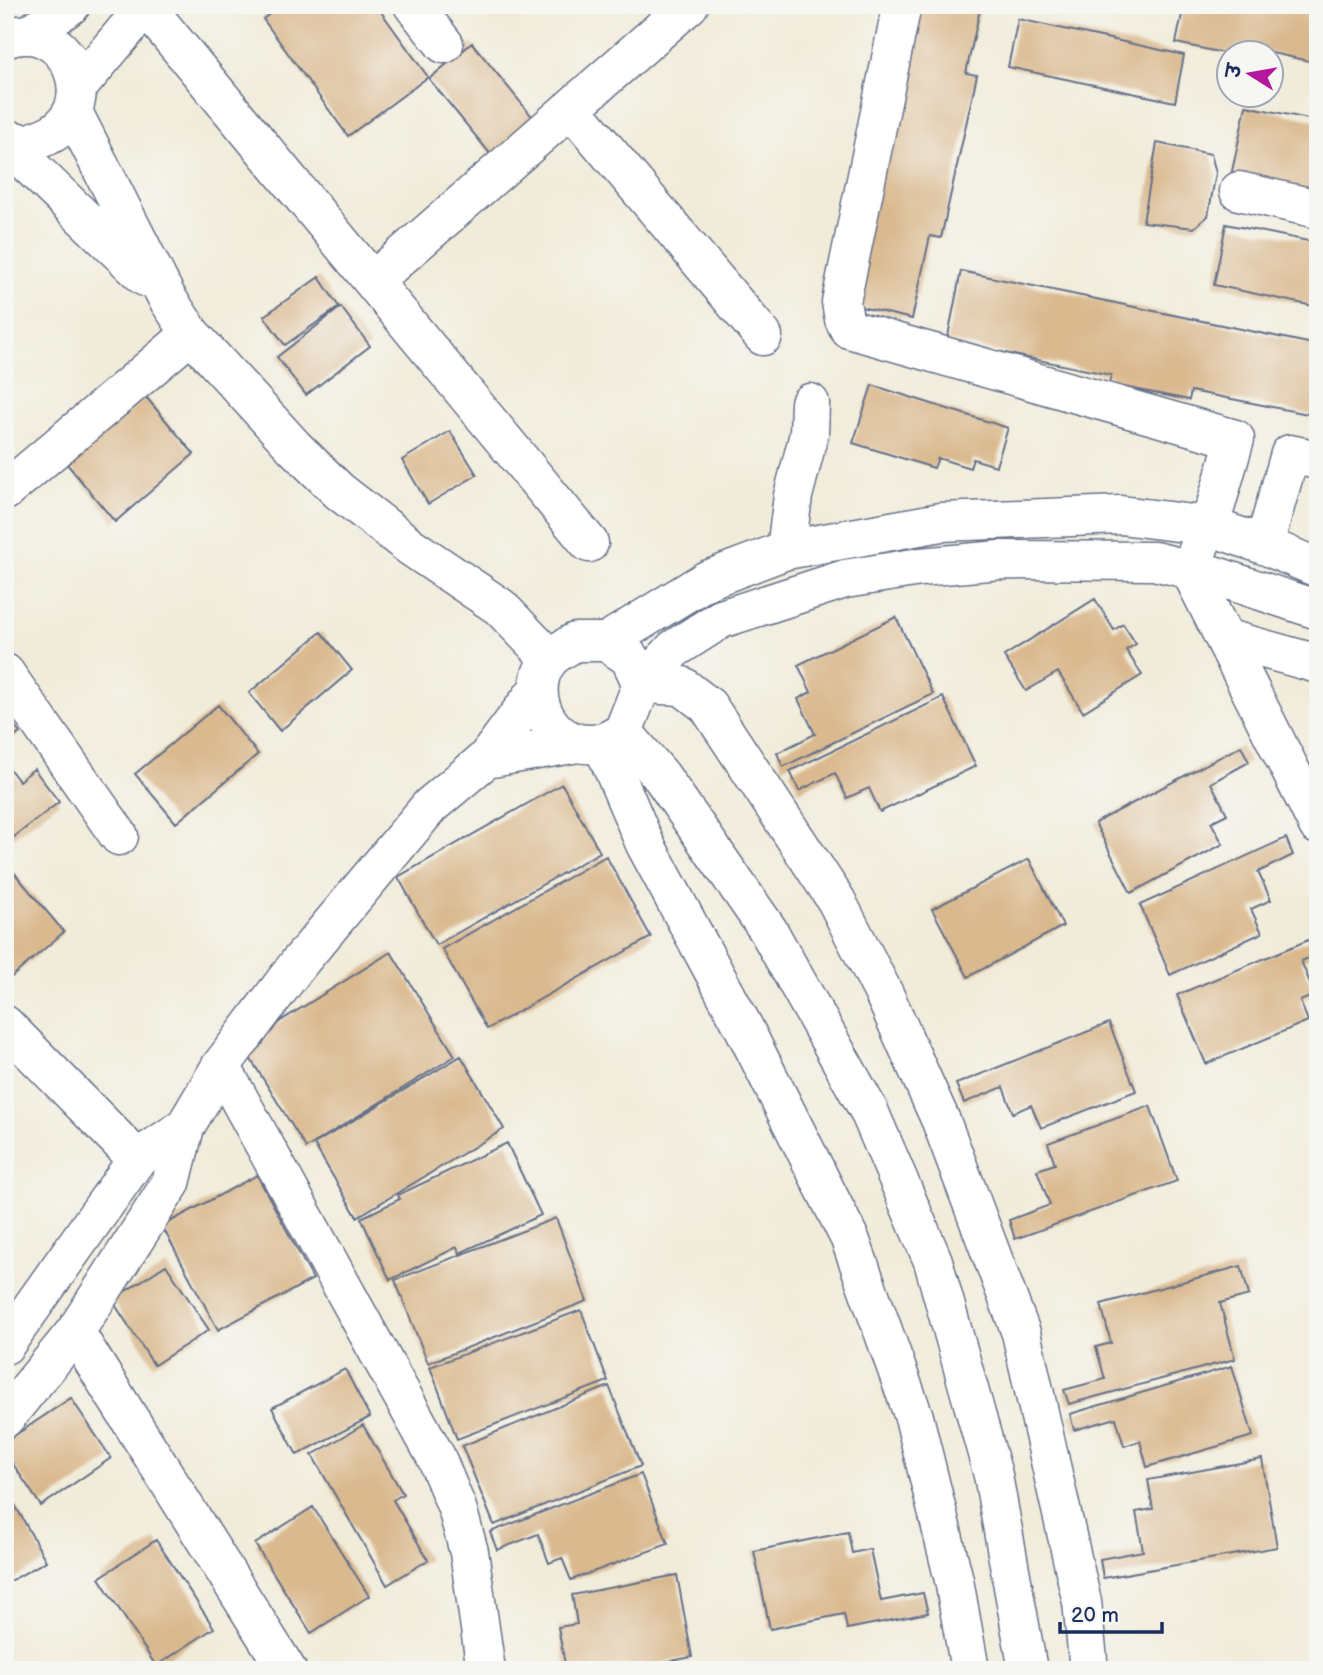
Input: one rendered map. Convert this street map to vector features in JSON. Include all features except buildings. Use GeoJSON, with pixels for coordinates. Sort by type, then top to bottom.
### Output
{"type":"FeatureCollection","features":[{"type":"Feature","properties":{"kind":"street"},"geometry":{"type":"LineString","coordinates":[[17,37],[71,5]]}},
{"type":"Feature","properties":{"kind":"street"},"geometry":{"type":"LineString","coordinates":[[413,5],[444,44]]}},
{"type":"Feature","properties":{"kind":"street"},"geometry":{"type":"LineString","coordinates":[[373,281],[689,5]]}},
{"type":"Feature","properties":{"kind":"street"},"geometry":{"type":"LineString","coordinates":[[902,5],[841,302],[849,329],[1304,457],[1264,545]]}},
{"type":"Feature","properties":{"kind":"street"},"geometry":{"type":"LineString","coordinates":[[5,141],[29,143],[55,134],[76,99],[146,6],[589,543]]}},
{"type":"Feature","properties":{"kind":"street"},"geometry":{"type":"LineString","coordinates":[[17,37],[47,40],[63,51],[74,68],[76,99],[167,298],[191,334],[295,448],[339,491],[411,547],[499,607],[544,674],[540,707],[548,724],[562,736],[601,739],[661,776],[768,930],[869,1111],[933,1261],[993,1475],[1028,1670]]}},
{"type":"Feature","properties":{"kind":"street"},"geometry":{"type":"LineString","coordinates":[[571,108],[763,336]]}},
{"type":"Feature","properties":{"kind":"street"},"geometry":{"type":"LineString","coordinates":[[5,141],[167,298]]}},
{"type":"Feature","properties":{"kind":"street"},"geometry":{"type":"LineString","coordinates":[[1238,191],[1318,209]]}},
{"type":"Feature","properties":{"kind":"street"},"geometry":{"type":"LineString","coordinates":[[5,491],[191,334]]}},
{"type":"Feature","properties":{"kind":"street"},"geometry":{"type":"LineString","coordinates":[[786,550],[793,496],[809,434],[810,403]]}},
{"type":"Feature","properties":{"kind":"street"},"geometry":{"type":"LineString","coordinates":[[1235,439],[1209,526],[1190,570],[1318,825]]}},
{"type":"Feature","properties":{"kind":"street"},"geometry":{"type":"LineString","coordinates":[[5,1418],[75,1332],[172,1183],[185,1126],[221,1066],[298,964],[430,806],[486,759],[544,674],[575,642],[606,642],[707,580],[786,550],[941,522],[1121,515],[1209,526],[1318,568]]}},
{"type":"Feature","properties":{"kind":"street"},"geometry":{"type":"LineString","coordinates":[[486,759],[601,739],[642,684],[674,649],[721,620],[845,579],[920,567],[1000,561],[1154,561],[1318,610]]}},
{"type":"Feature","properties":{"kind":"street"},"geometry":{"type":"LineString","coordinates":[[1224,638],[1318,664]]}},
{"type":"Feature","properties":{"kind":"street"},"geometry":{"type":"LineString","coordinates":[[606,642],[629,657],[642,684]]}},
{"type":"Feature","properties":{"kind":"street"},"geometry":{"type":"LineString","coordinates":[[5,673],[119,836]]}},
{"type":"Feature","properties":{"kind":"street"},"geometry":{"type":"LineString","coordinates":[[642,684],[682,686],[708,706],[836,900],[885,996],[941,1121],[1021,1333],[1083,1602],[1089,1670]]}},
{"type":"Feature","properties":{"kind":"street"},"geometry":{"type":"LineString","coordinates":[[601,739],[645,844],[744,1028],[850,1238],[914,1417],[954,1580],[970,1670]]}},
{"type":"Feature","properties":{"kind":"street"},"geometry":{"type":"LineString","coordinates":[[5,1025],[137,1159]]}},
{"type":"Feature","properties":{"kind":"street"},"geometry":{"type":"LineString","coordinates":[[221,1066],[436,1457],[457,1508],[469,1552],[485,1670]]}},
{"type":"Feature","properties":{"kind":"street"},"geometry":{"type":"LineString","coordinates":[[5,1345],[137,1159],[185,1126]]}},
{"type":"Feature","properties":{"kind":"street"},"geometry":{"type":"LineString","coordinates":[[75,1332],[287,1670]]}}]}
